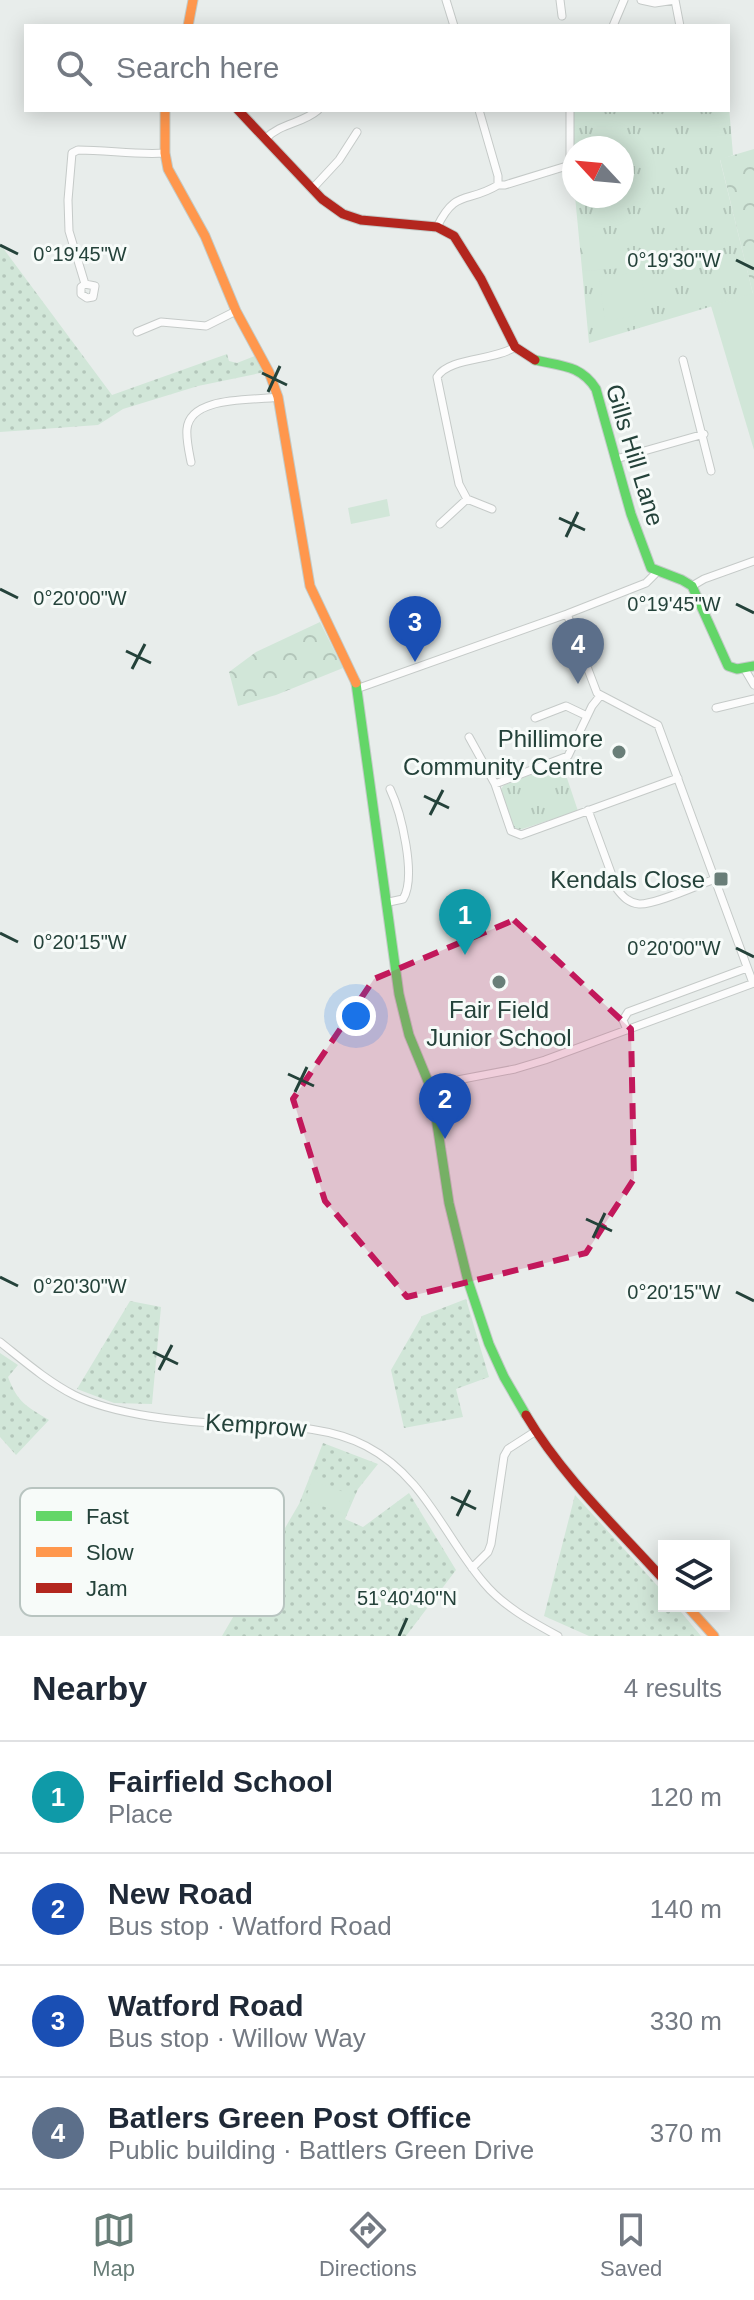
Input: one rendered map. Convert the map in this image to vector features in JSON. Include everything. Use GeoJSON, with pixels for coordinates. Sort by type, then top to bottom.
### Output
{"type":"FeatureCollection","features":[{"type":"Feature","properties":{"kind":"main road"},"geometry":{"type":"LineString","coordinates":[[188,24],[193,0]]}},
{"type":"Feature","properties":{"kind":"main road"},"geometry":{"type":"LineString","coordinates":[[165,112],[165,153],[172,178],[205,236],[236,311],[269,372],[278,397],[310,586],[359,688],[399,994],[409,1035],[432,1091],[449,1203],[476,1310],[504,1377],[536,1431],[658,1573]]}},
{"type":"Feature","properties":{"kind":"main road"},"geometry":{"type":"LineString","coordinates":[[240,112],[331,206],[351,217],[437,227],[454,236],[469,258],[515,347]]}},
{"type":"Feature","properties":{"kind":"main road","name":"Gills Hill Lane"},"geometry":{"type":"LineString","coordinates":[[515,347],[536,362],[573,366],[588,376],[596,389],[647,559],[657,572]]}},
{"type":"Feature","properties":{"kind":"main road"},"geometry":{"type":"LineString","coordinates":[[657,572],[680,577],[692,586],[724,660],[733,668],[749,667]]}},
{"type":"Feature","properties":{"kind":"main road"},"geometry":{"type":"LineString","coordinates":[[692,1612],[714,1636]]}},
{"type":"Feature","properties":{"kind":"street"},"geometry":{"type":"LineString","coordinates":[[446,0],[453,24]]}},
{"type":"Feature","properties":{"kind":"street"},"geometry":{"type":"LineString","coordinates":[[560,0],[562,16]]}},
{"type":"Feature","properties":{"kind":"street"},"geometry":{"type":"LineString","coordinates":[[614,24],[624,0]]}},
{"type":"Feature","properties":{"kind":"street"},"geometry":{"type":"LineString","coordinates":[[641,0],[655,3],[675,0],[680,24]]}},
{"type":"Feature","properties":{"kind":"street"},"geometry":{"type":"LineString","coordinates":[[265,139],[280,127],[305,119],[315,112]]}},
{"type":"Feature","properties":{"kind":"street"},"geometry":{"type":"LineString","coordinates":[[480,112],[498,185]]}},
{"type":"Feature","properties":{"kind":"street"},"geometry":{"type":"LineString","coordinates":[[437,227],[447,207],[454,202],[498,185],[570,165],[570,112]]}},
{"type":"Feature","properties":{"kind":"street"},"geometry":{"type":"LineString","coordinates":[[313,188],[339,160],[357,132]]}},
{"type":"Feature","properties":{"kind":"street"},"geometry":{"type":"LineString","coordinates":[[85,284],[69,231],[72,153],[78,150],[123,151],[140,155],[165,153]]}},
{"type":"Feature","properties":{"kind":"street"},"geometry":{"type":"LineString","coordinates":[[137,332],[161,322],[206,326],[236,311]]}},
{"type":"Feature","properties":{"kind":"street"},"geometry":{"type":"LineString","coordinates":[[492,509],[467,499],[459,484],[436,383],[439,373],[447,367],[500,355],[515,347]]}},
{"type":"Feature","properties":{"kind":"street"},"geometry":{"type":"LineString","coordinates":[[683,360],[711,471]]}},
{"type":"Feature","properties":{"kind":"street"},"geometry":{"type":"LineString","coordinates":[[191,462],[187,430],[191,417],[197,412],[234,400],[278,397]]}},
{"type":"Feature","properties":{"kind":"street"},"geometry":{"type":"LineString","coordinates":[[616,459],[704,434]]}},
{"type":"Feature","properties":{"kind":"street"},"geometry":{"type":"LineString","coordinates":[[440,524],[467,499]]}},
{"type":"Feature","properties":{"kind":"street"},"geometry":{"type":"LineString","coordinates":[[692,586],[754,561]]}},
{"type":"Feature","properties":{"kind":"street"},"geometry":{"type":"LineString","coordinates":[[359,688],[567,614],[646,583],[657,572]]}},
{"type":"Feature","properties":{"kind":"street"},"geometry":{"type":"LineString","coordinates":[[432,1091],[447,1082],[545,1060],[754,983],[658,725],[600,696],[594,689],[567,614]]}},
{"type":"Feature","properties":{"kind":"street"},"geometry":{"type":"LineString","coordinates":[[749,667],[754,685]]}},
{"type":"Feature","properties":{"kind":"street"},"geometry":{"type":"LineString","coordinates":[[495,784],[568,756],[600,696]]}},
{"type":"Feature","properties":{"kind":"street"},"geometry":{"type":"LineString","coordinates":[[716,708],[754,699]]}},
{"type":"Feature","properties":{"kind":"street"},"geometry":{"type":"LineString","coordinates":[[535,718],[566,706],[587,716]]}},
{"type":"Feature","properties":{"kind":"street"},"geometry":{"type":"LineString","coordinates":[[469,737],[495,784],[511,831],[517,835],[678,778]]}},
{"type":"Feature","properties":{"kind":"street"},"geometry":{"type":"LineString","coordinates":[[389,902],[403,899],[408,891],[407,850],[390,789]]}},
{"type":"Feature","properties":{"kind":"street"},"geometry":{"type":"LineString","coordinates":[[588,810],[617,889],[627,900],[647,903],[715,879]]}},
{"type":"Feature","properties":{"kind":"street"},"geometry":{"type":"LineString","coordinates":[[627,1030],[623,1020],[628,1012],[747,968]]}},
{"type":"Feature","properties":{"kind":"street","name":"Kemprow"},"geometry":{"type":"LineString","coordinates":[[0,1342],[73,1395],[105,1407],[186,1420],[315,1430],[363,1444],[393,1463],[415,1484],[472,1568],[504,1603],[558,1636]]}},
{"type":"Feature","properties":{"kind":"street"},"geometry":{"type":"LineString","coordinates":[[472,1568],[488,1552],[491,1544],[506,1452],[536,1431]]}},
{"type":"Feature","properties":{"kind":"highlighted area"},"geometry":{"type":"Polygon","coordinates":[[[514,920],[631,1029],[634,1179],[586,1253],[407,1297],[325,1201],[293,1099],[374,979],[514,920]]]}},
{"type":"Feature","properties":{"kind":"green space"},"geometry":{"type":"Polygon","coordinates":[[[573,112],[729,112],[733,155],[720,160],[753,294],[589,343],[576,208],[634,208],[634,136],[573,136],[573,112]]]}},
{"type":"Feature","properties":{"kind":"green space"},"geometry":{"type":"Polygon","coordinates":[[[754,149],[754,293],[753,294],[720,159],[754,149]]]}},
{"type":"Feature","properties":{"kind":"green space"},"geometry":{"type":"Polygon","coordinates":[[[618,234],[623,268],[584,271],[582,237],[618,234]]]}},
{"type":"Feature","properties":{"kind":"green space"},"geometry":{"type":"Polygon","coordinates":[[[0,244],[112,395],[227,354],[229,361],[237,363],[257,355],[265,372],[198,386],[123,409],[98,425],[0,432],[0,244]]]}},
{"type":"Feature","properties":{"kind":"green space"},"geometry":{"type":"Polygon","coordinates":[[[641,272],[647,314],[605,321],[599,277],[641,272]]]}},
{"type":"Feature","properties":{"kind":"green space"},"geometry":{"type":"Polygon","coordinates":[[[754,293],[754,450],[711,306],[754,293]]]}},
{"type":"Feature","properties":{"kind":"green space"},"geometry":{"type":"Polygon","coordinates":[[[387,499],[390,516],[351,524],[348,508],[387,499]]]}},
{"type":"Feature","properties":{"kind":"green space"},"geometry":{"type":"Polygon","coordinates":[[[320,622],[343,668],[276,695],[238,706],[229,672],[256,652],[320,622]]]}},
{"type":"Feature","properties":{"kind":"green space"},"geometry":{"type":"Polygon","coordinates":[[[562,763],[578,811],[519,830],[513,827],[501,789],[504,785],[562,763]]]}},
{"type":"Feature","properties":{"kind":"green space"},"geometry":{"type":"Polygon","coordinates":[[[466,1299],[489,1377],[456,1389],[463,1417],[404,1428],[391,1370],[422,1316],[466,1299]]]}},
{"type":"Feature","properties":{"kind":"green space"},"geometry":{"type":"Polygon","coordinates":[[[130,1301],[161,1307],[152,1404],[114,1403],[77,1389],[130,1301]]]}},
{"type":"Feature","properties":{"kind":"green space"},"geometry":{"type":"Polygon","coordinates":[[[0,1353],[18,1365],[8,1377],[19,1398],[49,1420],[16,1455],[0,1437],[0,1353]]]}},
{"type":"Feature","properties":{"kind":"green space"},"geometry":{"type":"Polygon","coordinates":[[[323,1443],[378,1464],[358,1489],[345,1519],[363,1527],[409,1493],[456,1570],[406,1636],[222,1636],[234,1616],[284,1616],[284,1530],[299,1504],[323,1443]]]}},
{"type":"Feature","properties":{"kind":"green space"},"geometry":{"type":"Polygon","coordinates":[[[312,1480],[352,1495],[345,1514],[305,1500],[312,1480]]]}},
{"type":"Feature","properties":{"kind":"green space"},"geometry":{"type":"Polygon","coordinates":[[[575,1495],[658,1586],[658,1612],[681,1612],[701,1636],[589,1636],[544,1616],[575,1495]]]}},
{"type":"Feature","properties":{"kind":"traffic: fast"},"geometry":{"type":"LineString","coordinates":[[535,360],[577,371],[596,389],[631,514],[651,568],[692,586],[728,666],[737,669],[754,666]]}},
{"type":"Feature","properties":{"kind":"traffic: fast"},"geometry":{"type":"LineString","coordinates":[[356,683],[399,994],[409,1035],[432,1091],[449,1203],[468,1281],[489,1344],[526,1415]]}},
{"type":"Feature","properties":{"kind":"traffic: slow"},"geometry":{"type":"LineString","coordinates":[[188,24],[193,0]]}},
{"type":"Feature","properties":{"kind":"traffic: slow"},"geometry":{"type":"LineString","coordinates":[[165,112],[168,169],[205,236],[236,311],[269,372],[278,397],[310,586],[356,683]]}},
{"type":"Feature","properties":{"kind":"traffic: slow"},"geometry":{"type":"LineString","coordinates":[[692,1612],[714,1636]]}},
{"type":"Feature","properties":{"kind":"traffic: jam"},"geometry":{"type":"LineString","coordinates":[[240,112],[322,199],[343,214],[361,220],[437,227],[454,236],[481,279],[515,347],[535,360]]}},
{"type":"Feature","properties":{"kind":"traffic: jam"},"geometry":{"type":"LineString","coordinates":[[526,1415],[573,1480],[658,1574]]}},
{"type":"Feature","properties":{"kind":"place","name":"Watford Road"},"geometry":{"type":"Point","coordinates":[415,662]}},
{"type":"Feature","properties":{"kind":"place","name":"Batlers Green Post Office"},"geometry":{"type":"Point","coordinates":[578,684]}},
{"type":"Feature","properties":{"kind":"place","name":"Phillimore Community Centre"},"geometry":{"type":"Point","coordinates":[619,752]}},
{"type":"Feature","properties":{"kind":"place","name":"Kendals Close"},"geometry":{"type":"Point","coordinates":[721,879]}},
{"type":"Feature","properties":{"kind":"place","name":"Fairfield School"},"geometry":{"type":"Point","coordinates":[465,955]}},
{"type":"Feature","properties":{"kind":"place","name":"Fair Field Junior School"},"geometry":{"type":"Point","coordinates":[499,982]}},
{"type":"Feature","properties":{"kind":"place","name":"New Road"},"geometry":{"type":"Point","coordinates":[445,1139]}}]}
